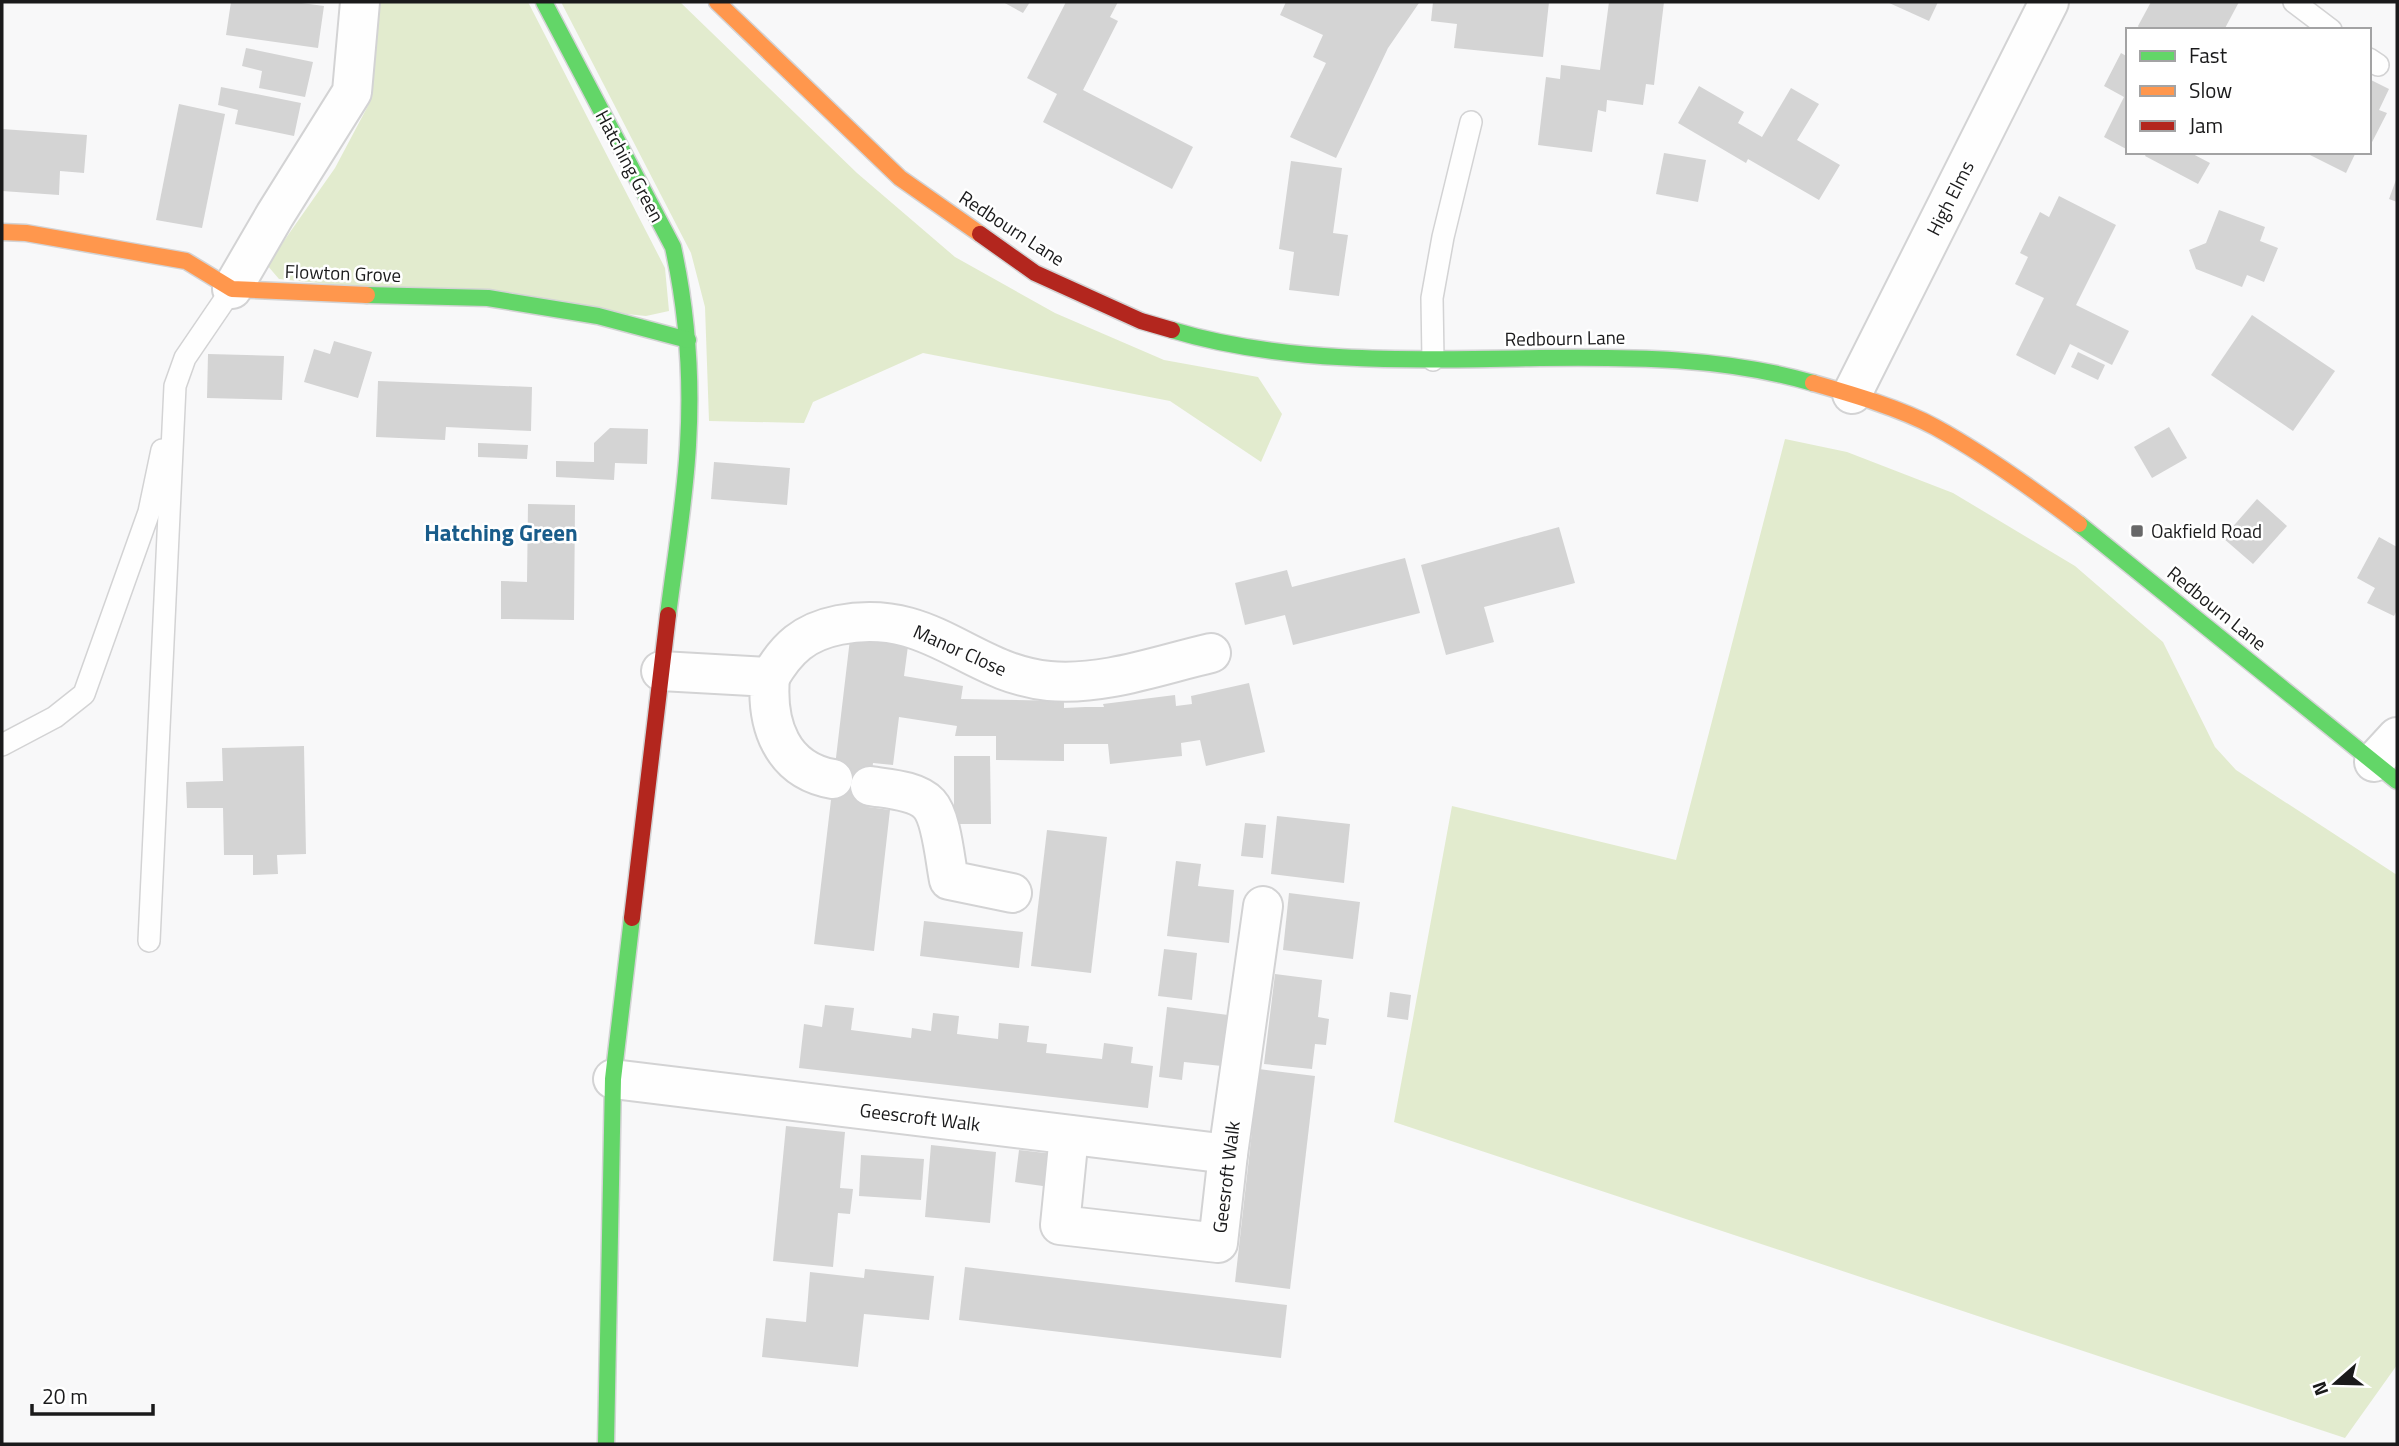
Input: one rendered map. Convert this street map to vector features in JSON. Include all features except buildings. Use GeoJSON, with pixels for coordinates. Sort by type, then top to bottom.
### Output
{"type":"FeatureCollection","features":[{"type":"Feature","properties":{"kind":"street"},"geometry":{"type":"LineString","coordinates":[[232,289],[352,92],[360,2]]}},
{"type":"Feature","properties":{"kind":"street","name":"Hatching Green"},"geometry":{"type":"LineString","coordinates":[[544,2],[673,247],[682,283],[688,340],[688,445],[613,1079],[607,1444]]}},
{"type":"Feature","properties":{"kind":"street","name":"Redbourn Lane"},"geometry":{"type":"LineString","coordinates":[[717,2],[900,178],[1035,273],[1141,321],[1214,343],[1284,353],[1433,360],[1619,357],[1710,362],[1780,373],[1852,394],[1933,426],[2015,476],[2389,760]]}},
{"type":"Feature","properties":{"kind":"street","name":"High Elms"},"geometry":{"type":"LineString","coordinates":[[1852,394],[2049,2]]}},
{"type":"Feature","properties":{"kind":"street","name":"Flowton Grove"},"geometry":{"type":"LineString","coordinates":[[2,232],[26,233],[186,261],[232,289],[488,298],[598,316],[688,340]]}},
{"type":"Feature","properties":{"kind":"street","name":"Manor Close"},"geometry":{"type":"LineString","coordinates":[[770,677],[790,647],[807,636],[856,621],[885,621],[909,626],[934,635],[1002,671],[1051,681],[1079,682],[1109,677],[1211,653]]}},
{"type":"Feature","properties":{"kind":"street"},"geometry":{"type":"LineString","coordinates":[[661,671],[770,677],[770,715],[781,744],[804,768],[819,776],[833,779]]}},
{"type":"Feature","properties":{"kind":"street"},"geometry":{"type":"LineString","coordinates":[[870,786],[898,790],[929,804],[937,818],[949,880],[1012,894]]}},
{"type":"Feature","properties":{"kind":"street","name":"Geesroft Walk"},"geometry":{"type":"LineString","coordinates":[[1069,1135],[1059,1225],[1218,1243],[1263,906]]}},
{"type":"Feature","properties":{"kind":"street","name":"Geescroft Walk"},"geometry":{"type":"LineString","coordinates":[[613,1079],[1228,1154]]}},
{"type":"Feature","properties":{"kind":"lane"},"geometry":{"type":"LineString","coordinates":[[2294,2],[2328,28]]}},
{"type":"Feature","properties":{"kind":"lane"},"geometry":{"type":"LineString","coordinates":[[1433,360],[1432,298],[1443,237],[1471,122]]}},
{"type":"Feature","properties":{"kind":"lane"},"geometry":{"type":"LineString","coordinates":[[2,745],[55,717],[84,694],[149,512],[175,386],[185,358],[232,289]]}},
{"type":"Feature","properties":{"kind":"lane"},"geometry":{"type":"LineString","coordinates":[[149,941],[175,386]]}},
{"type":"Feature","properties":{"kind":"green space"},"geometry":{"type":"Polygon","coordinates":[[[376,2],[528,2],[665,268],[669,311],[646,316],[279,279],[267,265],[335,168],[370,102],[376,2]]]}},
{"type":"Feature","properties":{"kind":"green space"},"geometry":{"type":"Polygon","coordinates":[[[561,2],[680,2],[857,173],[955,257],[1055,313],[1164,360],[1258,377],[1282,414],[1261,462],[1170,401],[923,353],[813,402],[804,423],[709,421],[705,307],[691,253],[561,2]]]}},
{"type":"Feature","properties":{"kind":"green space"},"geometry":{"type":"Polygon","coordinates":[[[1785,439],[1847,452],[1953,493],[2075,566],[2163,642],[2215,747],[2236,770],[2397,875],[2397,1365],[2345,1438],[1394,1122],[1452,806],[1676,860],[1785,439]]]}},
{"type":"Feature","properties":{"kind":"traffic: fast"},"geometry":{"type":"LineString","coordinates":[[544,2],[673,247],[678,271],[689,370],[689,420],[685,487],[668,615]]}},
{"type":"Feature","properties":{"kind":"traffic: fast"},"geometry":{"type":"LineString","coordinates":[[367,295],[488,298],[598,316],[688,340]]}},
{"type":"Feature","properties":{"kind":"traffic: fast"},"geometry":{"type":"LineString","coordinates":[[1172,330],[1216,341],[1308,355],[1402,359],[1678,360],[1746,368],[1813,383]]}},
{"type":"Feature","properties":{"kind":"traffic: fast"},"geometry":{"type":"LineString","coordinates":[[2079,524],[2397,781]]}},
{"type":"Feature","properties":{"kind":"traffic: fast"},"geometry":{"type":"LineString","coordinates":[[606,1444],[613,1079],[632,918]]}},
{"type":"Feature","properties":{"kind":"traffic: slow"},"geometry":{"type":"LineString","coordinates":[[717,2],[900,178],[980,234]]}},
{"type":"Feature","properties":{"kind":"traffic: slow"},"geometry":{"type":"LineString","coordinates":[[2,232],[26,233],[186,261],[232,289],[367,295]]}},
{"type":"Feature","properties":{"kind":"traffic: slow"},"geometry":{"type":"LineString","coordinates":[[1813,383],[1891,408],[1935,427],[2009,473],[2079,524]]}},
{"type":"Feature","properties":{"kind":"traffic: jam"},"geometry":{"type":"LineString","coordinates":[[980,234],[1035,273],[1141,321],[1172,330]]}},
{"type":"Feature","properties":{"kind":"traffic: jam"},"geometry":{"type":"LineString","coordinates":[[632,918],[668,615]]}},
{"type":"Feature","properties":{"kind":"place","name":"Oakfield Road"},"geometry":{"type":"Point","coordinates":[2137,531]}},
{"type":"Feature","properties":{"kind":"district","name":"Hatching Green"},"geometry":{"type":"Point","coordinates":[501,533]}}]}
